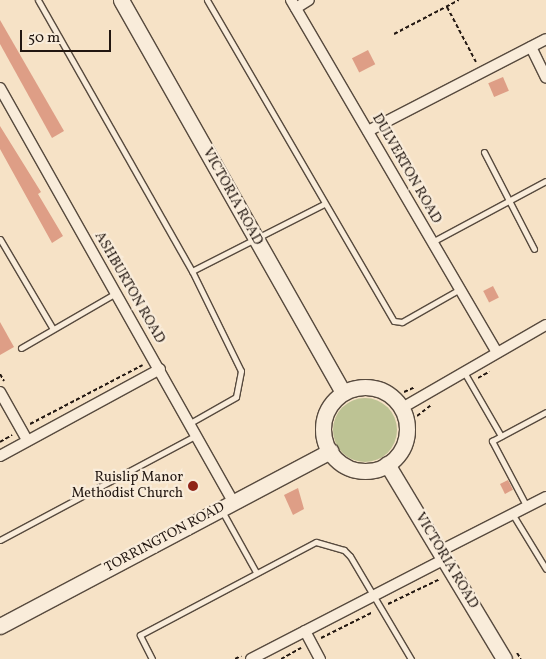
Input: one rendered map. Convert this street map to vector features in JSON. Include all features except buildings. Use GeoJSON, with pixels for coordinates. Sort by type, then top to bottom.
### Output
{"type":"FeatureCollection","features":[{"type":"Feature","properties":{"kind":"street","name":"VICTORIA ROAD"},"geometry":{"type":"LineString","coordinates":[[121,0],[343,393]]}},
{"type":"Feature","properties":{"kind":"street"},"geometry":{"type":"LineString","coordinates":[[294,4],[309,0]]}},
{"type":"Feature","properties":{"kind":"street","name":"DULVERTON ROAD"},"geometry":{"type":"LineString","coordinates":[[294,4],[497,352]]}},
{"type":"Feature","properties":{"kind":"street"},"geometry":{"type":"LineString","coordinates":[[368,131],[546,39]]}},
{"type":"Feature","properties":{"kind":"street"},"geometry":{"type":"LineString","coordinates":[[531,47],[546,78]]}},
{"type":"Feature","properties":{"kind":"street","name":"ASHBURTON ROAD"},"geometry":{"type":"LineString","coordinates":[[0,88],[197,435],[227,505]]}},
{"type":"Feature","properties":{"kind":"street"},"geometry":{"type":"LineString","coordinates":[[402,408],[546,325]]}},
{"type":"Feature","properties":{"kind":"street"},"geometry":{"type":"LineString","coordinates":[[0,456],[160,369]]}},
{"type":"Feature","properties":{"kind":"street"},"geometry":{"type":"LineString","coordinates":[[2,388],[27,440]]}},
{"type":"Feature","properties":{"kind":"street"},"geometry":{"type":"LineString","coordinates":[[356,388],[382,390],[402,408],[407,433],[397,456],[387,464],[364,470],[352,468],[330,451],[323,428],[326,414],[343,393],[356,388]]}},
{"type":"Feature","properties":{"kind":"street","name":"TORRINGTON ROAD"},"geometry":{"type":"LineString","coordinates":[[0,626],[330,451]]}},
{"type":"Feature","properties":{"kind":"street","name":"VICTORIA ROAD"},"geometry":{"type":"LineString","coordinates":[[387,464],[504,659]]}},
{"type":"Feature","properties":{"kind":"street"},"geometry":{"type":"LineString","coordinates":[[251,659],[372,597],[442,555],[546,497]]}},
{"type":"Feature","properties":{"kind":"street"},"geometry":{"type":"LineString","coordinates":[[305,631],[320,659]]}},
{"type":"Feature","properties":{"kind":"lane"},"geometry":{"type":"LineString","coordinates":[[38,0],[192,271],[241,371],[236,397],[190,423]]}},
{"type":"Feature","properties":{"kind":"lane"},"geometry":{"type":"LineString","coordinates":[[207,0],[324,204],[394,321],[402,322],[460,289]]}},
{"type":"Feature","properties":{"kind":"lane"},"geometry":{"type":"LineString","coordinates":[[484,152],[534,249]]}},
{"type":"Feature","properties":{"kind":"lane"},"geometry":{"type":"LineString","coordinates":[[432,242],[546,181]]}},
{"type":"Feature","properties":{"kind":"lane"},"geometry":{"type":"LineString","coordinates":[[192,271],[324,204]]}},
{"type":"Feature","properties":{"kind":"lane"},"geometry":{"type":"LineString","coordinates":[[0,239],[52,329]]}},
{"type":"Feature","properties":{"kind":"lane"},"geometry":{"type":"LineString","coordinates":[[21,348],[116,293]]}},
{"type":"Feature","properties":{"kind":"lane"},"geometry":{"type":"LineString","coordinates":[[464,372],[501,436]]}},
{"type":"Feature","properties":{"kind":"lane"},"geometry":{"type":"LineString","coordinates":[[527,507],[492,441],[546,412]]}},
{"type":"Feature","properties":{"kind":"lane"},"geometry":{"type":"LineString","coordinates":[[0,540],[197,435]]}},
{"type":"Feature","properties":{"kind":"lane"},"geometry":{"type":"LineString","coordinates":[[227,505],[256,572]]}},
{"type":"Feature","properties":{"kind":"lane"},"geometry":{"type":"LineString","coordinates":[[513,515],[546,569]]}},
{"type":"Feature","properties":{"kind":"lane"},"geometry":{"type":"LineString","coordinates":[[152,659],[140,635],[256,572],[316,542],[344,550],[411,659]]}},
{"type":"Feature","properties":{"kind":"path"},"geometry":{"type":"LineString","coordinates":[[394,34],[459,0]]}},
{"type":"Feature","properties":{"kind":"path"},"geometry":{"type":"LineString","coordinates":[[446,6],[476,62]]}},
{"type":"Feature","properties":{"kind":"path"},"geometry":{"type":"LineString","coordinates":[[28,425],[145,363]]}},
{"type":"Feature","properties":{"kind":"path"},"geometry":{"type":"LineString","coordinates":[[0,374],[2,388]]}},
{"type":"Feature","properties":{"kind":"path"},"geometry":{"type":"LineString","coordinates":[[0,442],[12,435],[8,428]]}},
{"type":"Feature","properties":{"kind":"path"},"geometry":{"type":"LineString","coordinates":[[281,659],[442,578]]}},
{"type":"Feature","properties":{"kind":"green space"},"geometry":{"type":"Polygon","coordinates":[[[359,398],[371,398],[388,407],[395,418],[397,430],[395,442],[388,453],[371,462],[359,462],[347,457],[338,448],[333,436],[333,424],[338,412],[347,403],[359,398]]]}},
{"type":"Feature","properties":{"kind":"place","name":"Ruislip Manor Methodist Church"},"geometry":{"type":"Point","coordinates":[193,486]}}]}
